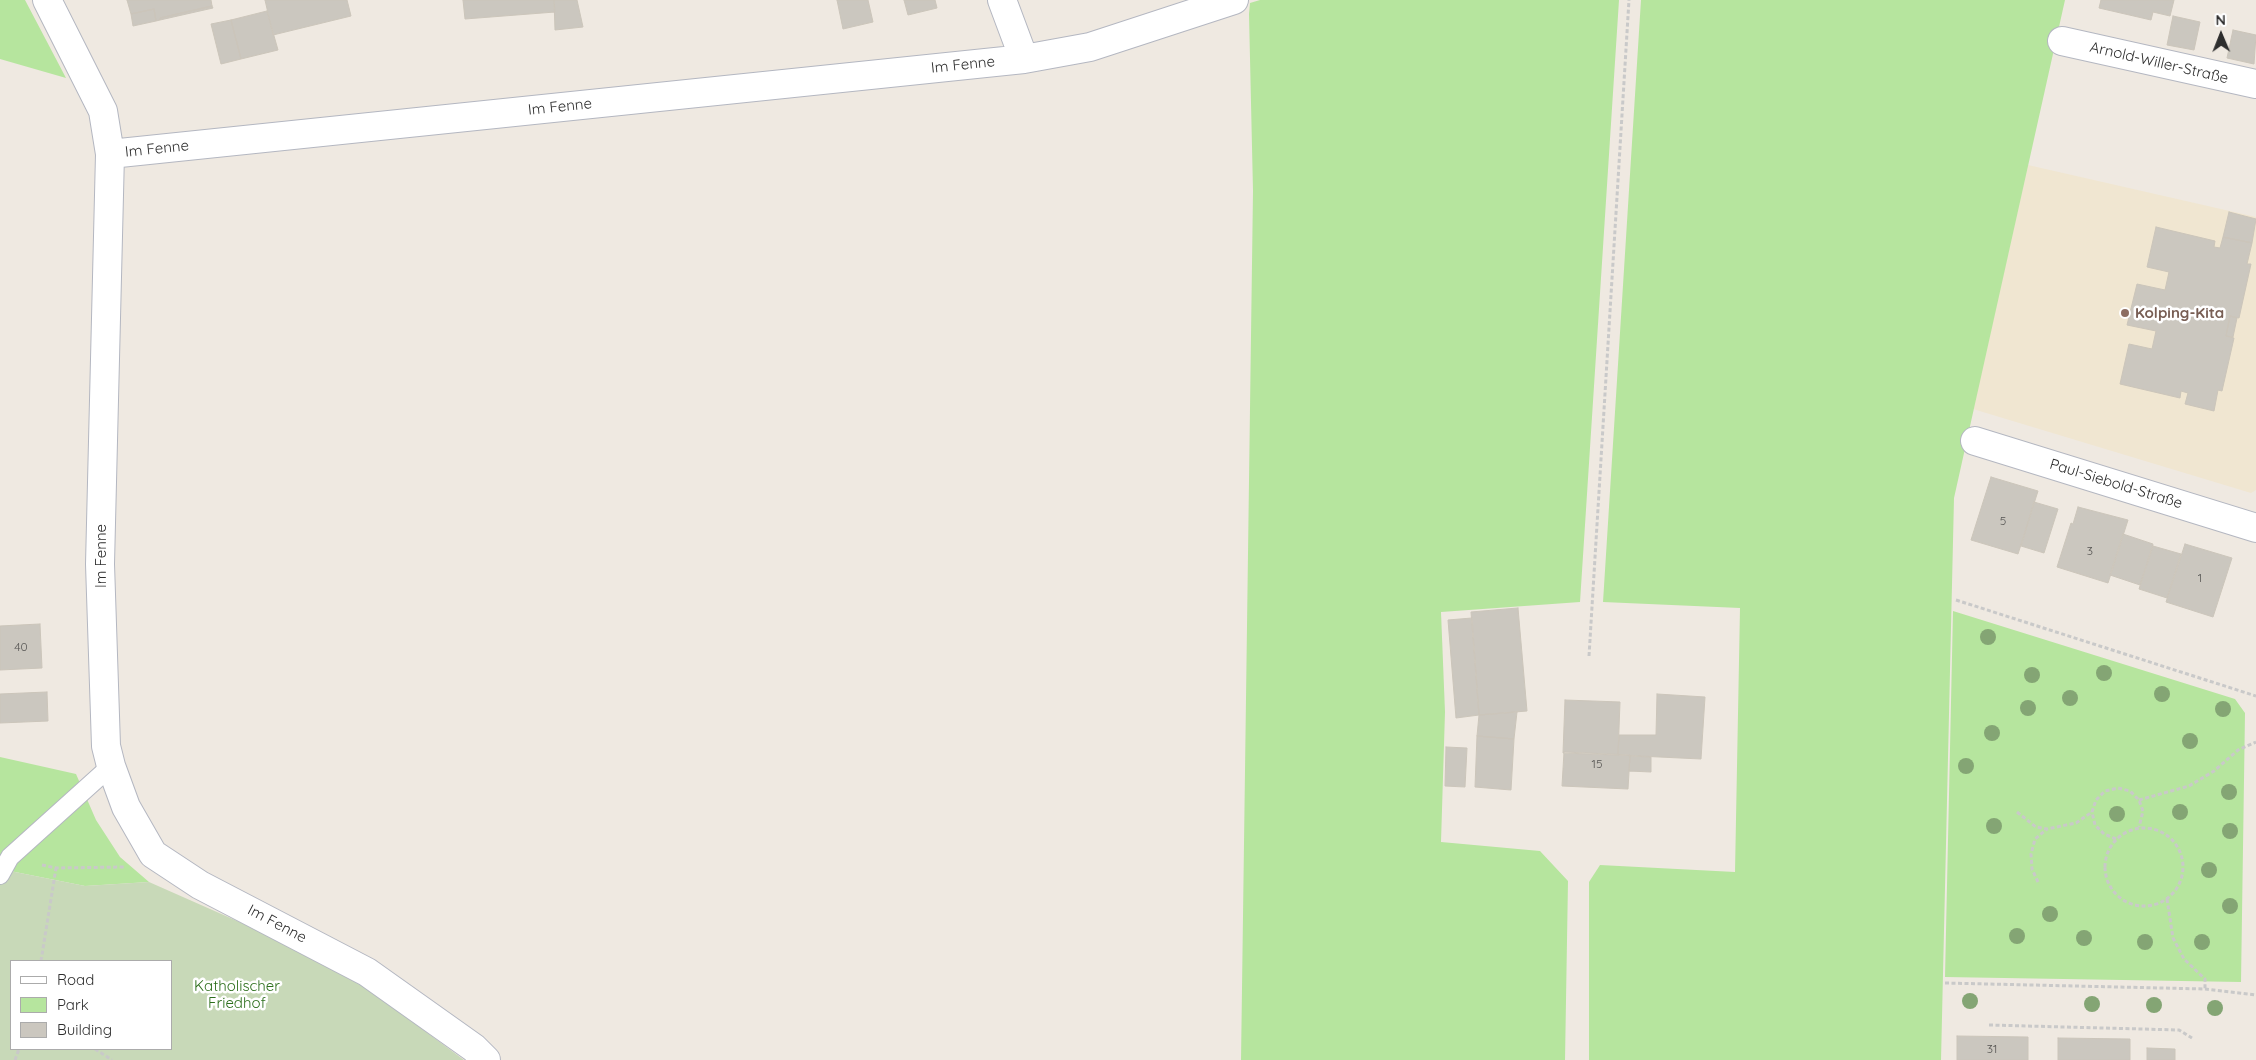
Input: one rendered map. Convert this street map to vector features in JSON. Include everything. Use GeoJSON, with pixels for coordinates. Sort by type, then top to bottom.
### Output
{"type":"FeatureCollection","features":[{"type":"Feature","properties":{"kind":"street"},"geometry":{"type":"LineString","coordinates":[[48,0],[102,111],[110,154]]}},
{"type":"Feature","properties":{"kind":"street"},"geometry":{"type":"LineString","coordinates":[[1002,0],[1024,59]]}},
{"type":"Feature","properties":{"kind":"street","name":"Im Fenne"},"geometry":{"type":"LineString","coordinates":[[486,1060],[474,1048],[367,972],[200,885],[153,854],[126,807],[106,746],[100,564],[110,154],[1024,59],[1090,48],[1234,0]]}},
{"type":"Feature","properties":{"kind":"street","name":"Arnold-Willer-Straße"},"geometry":{"type":"LineString","coordinates":[[2062,41],[2256,84]]}},
{"type":"Feature","properties":{"kind":"street","name":"Paul-Siebold-Straße"},"geometry":{"type":"LineString","coordinates":[[1975,441],[2256,528]]}},
{"type":"Feature","properties":{"kind":"lane"},"geometry":{"type":"LineString","coordinates":[[0,875],[10,857],[111,766]]}},
{"type":"Feature","properties":{"kind":"path"},"geometry":{"type":"LineString","coordinates":[[1589,656],[1629,0]]}},
{"type":"Feature","properties":{"kind":"path"},"geometry":{"type":"LineString","coordinates":[[1956,600],[2256,696]]}},
{"type":"Feature","properties":{"kind":"path"},"geometry":{"type":"LineString","coordinates":[[2139,800],[2189,786],[2214,771],[2238,750],[2256,742]]}},
{"type":"Feature","properties":{"kind":"path"},"geometry":{"type":"LineString","coordinates":[[2116,838],[2104,834],[2095,825],[2092,812],[2096,800],[2105,791],[2118,788],[2130,791],[2139,800],[2143,812],[2139,827]]}},
{"type":"Feature","properties":{"kind":"path"},"geometry":{"type":"LineString","coordinates":[[2017,812],[2036,828],[2047,829],[2076,823],[2092,812]]}},
{"type":"Feature","properties":{"kind":"path"},"geometry":{"type":"LineString","coordinates":[[2139,827],[2152,828],[2164,833],[2174,842],[2181,853],[2184,866],[2182,879],[2176,890],[2167,899],[2155,905],[2142,907],[2129,904],[2118,897],[2110,887],[2105,875],[2104,862],[2108,849],[2116,838],[2126,831],[2139,827]]}},
{"type":"Feature","properties":{"kind":"path"},"geometry":{"type":"LineString","coordinates":[[2038,882],[2032,869],[2031,854],[2035,839],[2047,829]]}},
{"type":"Feature","properties":{"kind":"path"},"geometry":{"type":"LineString","coordinates":[[10,857],[56,868],[123,868],[153,854]]}},
{"type":"Feature","properties":{"kind":"path"},"geometry":{"type":"LineString","coordinates":[[41,960],[56,868]]}},
{"type":"Feature","properties":{"kind":"path"},"geometry":{"type":"LineString","coordinates":[[2167,899],[2173,938],[2184,959],[2204,979],[2205,989]]}},
{"type":"Feature","properties":{"kind":"path"},"geometry":{"type":"LineString","coordinates":[[1946,983],[2205,989],[2256,995]]}},
{"type":"Feature","properties":{"kind":"path"},"geometry":{"type":"LineString","coordinates":[[1989,1025],[2179,1030],[2192,1038]]}},
{"type":"Feature","properties":{"kind":"path"},"geometry":{"type":"LineString","coordinates":[[97,1050],[112,1060]]}},
{"type":"Feature","properties":{"kind":"shaded area","name":"Kolping-Kita"},"geometry":{"type":"Polygon","coordinates":[[[2028,165],[2256,217],[2256,490],[2251,493],[1973,409],[2028,165]]]}},
{"type":"Feature","properties":{"kind":"green space"},"geometry":{"type":"Polygon","coordinates":[[[0,0],[25,0],[66,78],[0,59],[0,0]]]}},
{"type":"Feature","properties":{"kind":"green space"},"geometry":{"type":"Polygon","coordinates":[[[1260,0],[1619,0],[1580,602],[1441,612],[1445,712],[1441,842],[1540,851],[1568,881],[1565,1060],[1241,1060],[1253,191],[1249,14],[1250,3],[1260,0]]]}},
{"type":"Feature","properties":{"kind":"green space"},"geometry":{"type":"Polygon","coordinates":[[[1641,0],[2065,0],[1954,498],[1941,1060],[1589,1060],[1589,882],[1600,865],[1735,872],[1740,608],[1603,602],[1641,0]]]}},
{"type":"Feature","properties":{"kind":"green space"},"geometry":{"type":"Polygon","coordinates":[[[1953,611],[2235,699],[2245,713],[2241,982],[1945,977],[1953,611]]]}},
{"type":"Feature","properties":{"kind":"green space"},"geometry":{"type":"Polygon","coordinates":[[[0,757],[76,774],[96,820],[120,857],[149,882],[85,886],[0,869],[0,757]]]}},
{"type":"Feature","properties":{"kind":"green space","name":"Katholischer Friedhof"},"geometry":{"type":"Polygon","coordinates":[[[0,869],[85,886],[149,882],[253,928],[364,986],[464,1060],[0,1060],[0,869]]]}},
{"type":"Feature","properties":{"kind":"building"},"geometry":{"type":"Polygon","coordinates":[[[127,0],[211,0],[212,6],[160,18],[160,20],[156,21],[154,9],[131,14],[127,0]]]}},
{"type":"Feature","properties":{"kind":"building"},"geometry":{"type":"Polygon","coordinates":[[[265,0],[347,0],[351,16],[273,35],[265,0]]]}},
{"type":"Feature","properties":{"kind":"building"},"geometry":{"type":"Polygon","coordinates":[[[463,0],[554,0],[555,12],[465,19],[463,0]]]}},
{"type":"Feature","properties":{"kind":"building"},"geometry":{"type":"Polygon","coordinates":[[[554,0],[577,0],[583,27],[555,30],[554,0]]]}},
{"type":"Feature","properties":{"kind":"building"},"geometry":{"type":"Polygon","coordinates":[[[837,0],[868,0],[873,22],[843,29],[837,0]]]}},
{"type":"Feature","properties":{"kind":"building"},"geometry":{"type":"Polygon","coordinates":[[[904,0],[935,0],[937,8],[908,15],[904,0]]]}},
{"type":"Feature","properties":{"kind":"building"},"geometry":{"type":"Polygon","coordinates":[[[2101,0],[2174,0],[2170,16],[2153,12],[2151,20],[2099,8],[2101,0]]]}},
{"type":"Feature","properties":{"kind":"building"},"geometry":{"type":"Polygon","coordinates":[[[212,6],[213,8],[160,20],[160,18],[212,6]]]}},
{"type":"Feature","properties":{"kind":"building"},"geometry":{"type":"Polygon","coordinates":[[[154,9],[156,21],[133,26],[131,14],[154,9]]]}},
{"type":"Feature","properties":{"kind":"building"},"geometry":{"type":"Polygon","coordinates":[[[267,11],[278,50],[241,59],[231,20],[267,11]]]}},
{"type":"Feature","properties":{"kind":"building"},"geometry":{"type":"Polygon","coordinates":[[[2173,16],[2200,22],[2194,50],[2167,45],[2173,16]]]}},
{"type":"Feature","properties":{"kind":"building"},"geometry":{"type":"Polygon","coordinates":[[[231,20],[241,59],[221,64],[211,24],[231,20]]]}},
{"type":"Feature","properties":{"kind":"building"},"geometry":{"type":"Polygon","coordinates":[[[2233,30],[2256,35],[2254,64],[2227,58],[2233,30]]]}},
{"type":"Feature","properties":{"kind":"building"},"geometry":{"type":"Polygon","coordinates":[[[2229,212],[2256,219],[2252,243],[2223,237],[2229,212]]]}},
{"type":"Feature","properties":{"kind":"building"},"geometry":{"type":"Polygon","coordinates":[[[2156,227],[2215,241],[2214,247],[2220,248],[2223,237],[2252,243],[2247,264],[2251,264],[2239,318],[2230,316],[2226,336],[2234,338],[2222,391],[2218,390],[2214,411],[2185,404],[2188,393],[2181,391],[2180,398],[2120,384],[2129,344],[2152,349],[2156,331],[2127,325],[2137,284],[2165,290],[2169,272],[2147,267],[2156,227]]]}},
{"type":"Feature","properties":{"kind":"building"},"geometry":{"type":"Polygon","coordinates":[[[2230,316],[2237,318],[2233,337],[2226,336],[2230,316]]]}},
{"type":"Feature","properties":{"kind":"building"},"geometry":{"type":"Polygon","coordinates":[[[1991,477],[2038,491],[2018,554],[1971,540],[1991,477]]]}},
{"type":"Feature","properties":{"kind":"building"},"geometry":{"type":"Polygon","coordinates":[[[2034,502],[2058,509],[2044,553],[2021,546],[2034,502]]]}},
{"type":"Feature","properties":{"kind":"building"},"geometry":{"type":"Polygon","coordinates":[[[2078,507],[2128,520],[2108,583],[2057,567],[2078,507]]]}},
{"type":"Feature","properties":{"kind":"building"},"geometry":{"type":"Polygon","coordinates":[[[2123,534],[2153,544],[2140,585],[2110,575],[2123,534]]]}},
{"type":"Feature","properties":{"kind":"building"},"geometry":{"type":"Polygon","coordinates":[[[2185,544],[2232,558],[2213,617],[2166,602],[2185,544]]]}},
{"type":"Feature","properties":{"kind":"building"},"geometry":{"type":"Polygon","coordinates":[[[2153,546],[2181,554],[2167,598],[2139,589],[2153,546]]]}},
{"type":"Feature","properties":{"kind":"building"},"geometry":{"type":"Polygon","coordinates":[[[1518,608],[1527,711],[1479,715],[1471,612],[1518,608]]]}},
{"type":"Feature","properties":{"kind":"building"},"geometry":{"type":"Polygon","coordinates":[[[1472,618],[1479,715],[1456,718],[1448,620],[1472,618]]]}},
{"type":"Feature","properties":{"kind":"building"},"geometry":{"type":"Polygon","coordinates":[[[40,624],[42,668],[0,670],[0,626],[40,624]]]}},
{"type":"Feature","properties":{"kind":"building"},"geometry":{"type":"Polygon","coordinates":[[[47,692],[48,721],[0,723],[0,694],[47,692]]]}},
{"type":"Feature","properties":{"kind":"building"},"geometry":{"type":"Polygon","coordinates":[[[1657,694],[1705,697],[1701,759],[1618,755],[1619,735],[1656,735],[1657,694]]]}},
{"type":"Feature","properties":{"kind":"building"},"geometry":{"type":"Polygon","coordinates":[[[1565,700],[1620,702],[1618,755],[1563,753],[1565,700]]]}},
{"type":"Feature","properties":{"kind":"building"},"geometry":{"type":"Polygon","coordinates":[[[1517,712],[1514,739],[1477,736],[1479,715],[1517,712]]]}},
{"type":"Feature","properties":{"kind":"building"},"geometry":{"type":"Polygon","coordinates":[[[1477,736],[1514,739],[1511,790],[1475,787],[1477,736]]]}},
{"type":"Feature","properties":{"kind":"building"},"geometry":{"type":"Polygon","coordinates":[[[1446,747],[1467,748],[1465,787],[1445,786],[1446,747]]]}},
{"type":"Feature","properties":{"kind":"building"},"geometry":{"type":"Polygon","coordinates":[[[1564,752],[1630,755],[1628,789],[1562,786],[1564,752]]]}},
{"type":"Feature","properties":{"kind":"building"},"geometry":{"type":"Polygon","coordinates":[[[1630,756],[1651,757],[1651,772],[1629,771],[1630,756]]]}},
{"type":"Feature","properties":{"kind":"building"},"geometry":{"type":"Polygon","coordinates":[[[1957,1036],[2028,1037],[2028,1060],[1957,1060],[1957,1036]]]}},
{"type":"Feature","properties":{"kind":"building"},"geometry":{"type":"Polygon","coordinates":[[[2058,1038],[2130,1039],[2130,1060],[2058,1060],[2058,1038]]]}},
{"type":"Feature","properties":{"kind":"building"},"geometry":{"type":"Polygon","coordinates":[[[2147,1048],[2175,1049],[2175,1060],[2147,1060],[2147,1048]]]}},
{"type":"Feature","properties":{"kind":"place","name":"Kolping-Kita"},"geometry":{"type":"Point","coordinates":[2125,313]}}]}
